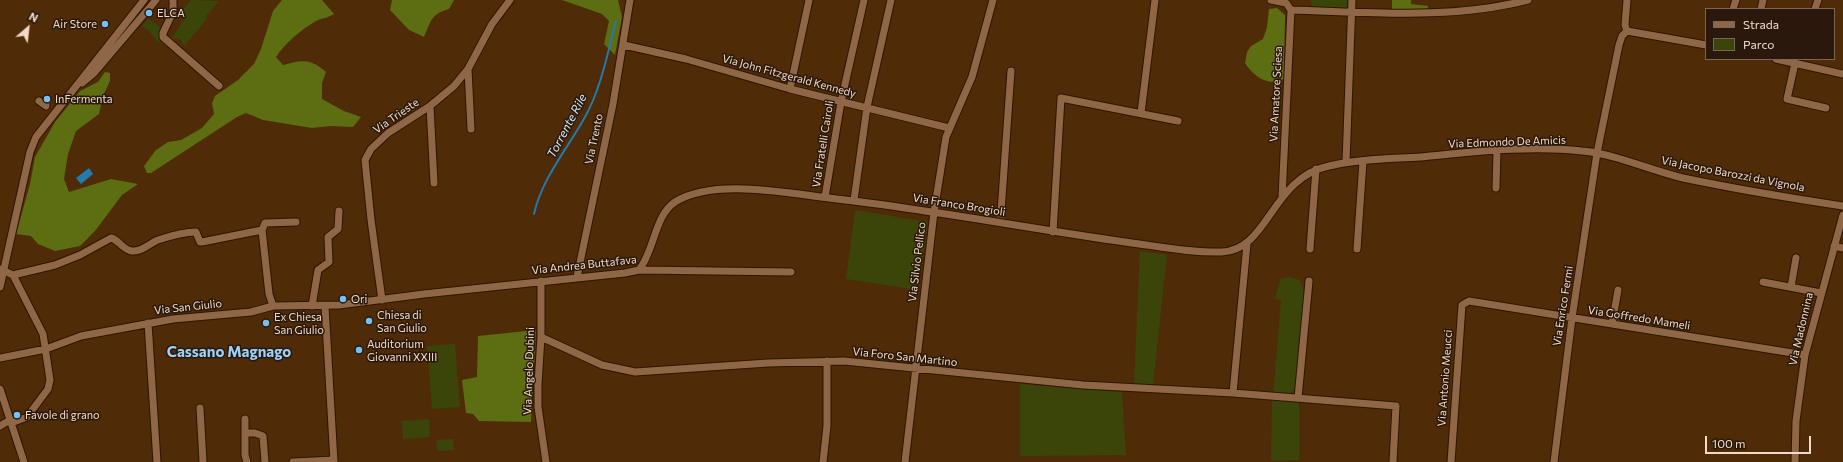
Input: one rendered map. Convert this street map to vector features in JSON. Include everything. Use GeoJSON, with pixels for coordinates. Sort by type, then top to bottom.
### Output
{"type":"FeatureCollection","features":[{"type":"Feature","properties":{"kind":"street"},"geometry":{"type":"LineString","coordinates":[[0,287],[2,269],[30,152],[36,137],[144,0]]}},
{"type":"Feature","properties":{"kind":"street"},"geometry":{"type":"LineString","coordinates":[[72,91],[94,73],[156,0]]}},
{"type":"Feature","properties":{"kind":"street"},"geometry":{"type":"LineString","coordinates":[[173,0],[173,12],[163,33],[163,37],[219,86]]}},
{"type":"Feature","properties":{"kind":"street","name":"Via Trieste"},"geometry":{"type":"LineString","coordinates":[[382,300],[371,220],[366,160],[371,149],[388,134],[430,106],[454,86],[468,69],[492,24],[510,0]]}},
{"type":"Feature","properties":{"kind":"street"},"geometry":{"type":"LineString","coordinates":[[790,89],[809,0]]}},
{"type":"Feature","properties":{"kind":"street","name":"Via Fratelli Cairoli"},"geometry":{"type":"LineString","coordinates":[[825,198],[841,102],[864,0]]}},
{"type":"Feature","properties":{"kind":"street"},"geometry":{"type":"LineString","coordinates":[[854,200],[867,108],[891,0]]}},
{"type":"Feature","properties":{"kind":"street","name":"Via Silvio Pellico"},"geometry":{"type":"LineString","coordinates":[[905,462],[934,212],[949,128],[972,77],[993,0]]}},
{"type":"Feature","properties":{"kind":"street"},"geometry":{"type":"LineString","coordinates":[[1141,113],[1155,0]]}},
{"type":"Feature","properties":{"kind":"street"},"geometry":{"type":"LineString","coordinates":[[1346,162],[1352,0]]}},
{"type":"Feature","properties":{"kind":"street"},"geometry":{"type":"LineString","coordinates":[[1276,1],[1286,3],[1291,10],[1352,11],[1386,14],[1453,13],[1501,3],[1528,0]]}},
{"type":"Feature","properties":{"kind":"street"},"geometry":{"type":"LineString","coordinates":[[1627,0],[1625,25],[1628,31]]}},
{"type":"Feature","properties":{"kind":"street","name":"Via Trento"},"geometry":{"type":"LineString","coordinates":[[577,277],[624,45],[628,2]]}},
{"type":"Feature","properties":{"kind":"street","name":"Via Amatore Sciesa"},"geometry":{"type":"LineString","coordinates":[[1282,196],[1291,10]]}},
{"type":"Feature","properties":{"kind":"street"},"geometry":{"type":"LineString","coordinates":[[1597,154],[1622,36],[1628,31],[1705,45]]}},
{"type":"Feature","properties":{"kind":"street","name":"Via John Fitzgerald Kennedy"},"geometry":{"type":"LineString","coordinates":[[624,45],[686,59],[790,89],[949,128]]}},
{"type":"Feature","properties":{"kind":"street"},"geometry":{"type":"LineString","coordinates":[[1784,60],[1799,62],[1843,74]]}},
{"type":"Feature","properties":{"kind":"street"},"geometry":{"type":"LineString","coordinates":[[1799,62],[1787,99],[1826,108]]}},
{"type":"Feature","properties":{"kind":"street"},"geometry":{"type":"LineString","coordinates":[[468,69],[471,129]]}},
{"type":"Feature","properties":{"kind":"street"},"geometry":{"type":"LineString","coordinates":[[1001,218],[1011,71]]}},
{"type":"Feature","properties":{"kind":"street"},"geometry":{"type":"LineString","coordinates":[[1053,232],[1061,98],[1178,121]]}},
{"type":"Feature","properties":{"kind":"street"},"geometry":{"type":"LineString","coordinates":[[39,100],[46,106],[46,104]]}},
{"type":"Feature","properties":{"kind":"street"},"geometry":{"type":"LineString","coordinates":[[430,106],[434,183]]}},
{"type":"Feature","properties":{"kind":"street","name":"Via Edmondo De Amicis"},"geometry":{"type":"LineString","coordinates":[[1289,188],[1299,179],[1316,169],[1346,162],[1497,151],[1550,149],[1584,151],[1597,154]]}},
{"type":"Feature","properties":{"kind":"street"},"geometry":{"type":"LineString","coordinates":[[1496,188],[1497,151]]}},
{"type":"Feature","properties":{"kind":"street","name":"Via Jacopo Barozzi da Vignola"},"geometry":{"type":"LineString","coordinates":[[1597,154],[1680,177],[1740,189],[1843,206]]}},
{"type":"Feature","properties":{"kind":"street","name":"Via Enrico Fermi"},"geometry":{"type":"LineString","coordinates":[[1554,462],[1572,318],[1597,154]]}},
{"type":"Feature","properties":{"kind":"street"},"geometry":{"type":"LineString","coordinates":[[1357,249],[1363,161]]}},
{"type":"Feature","properties":{"kind":"street"},"geometry":{"type":"LineString","coordinates":[[1310,249],[1316,169]]}},
{"type":"Feature","properties":{"kind":"street","name":"Via Franco Brogioli"},"geometry":{"type":"LineString","coordinates":[[639,270],[646,261],[651,250],[664,213],[672,204],[683,198],[717,190],[742,189],[854,200],[934,212],[1001,218],[1053,232],[1174,249],[1220,252],[1234,251],[1247,244],[1261,228],[1289,188]]}},
{"type":"Feature","properties":{"kind":"street"},"geometry":{"type":"LineString","coordinates":[[312,306],[318,270],[329,262],[328,236],[338,229],[339,211]]}},
{"type":"Feature","properties":{"kind":"street","name":"Via Madonnina"},"geometry":{"type":"LineString","coordinates":[[1793,462],[1799,388],[1805,355],[1843,215]]}},
{"type":"Feature","properties":{"kind":"street"},"geometry":{"type":"LineString","coordinates":[[273,306],[269,294],[262,230],[266,223],[296,222]]}},
{"type":"Feature","properties":{"kind":"street"},"geometry":{"type":"LineString","coordinates":[[13,275],[55,265],[80,255],[111,238],[125,249],[138,251],[158,240],[182,233],[196,232],[200,242],[262,230]]}},
{"type":"Feature","properties":{"kind":"street"},"geometry":{"type":"LineString","coordinates":[[1233,393],[1247,244]]}},
{"type":"Feature","properties":{"kind":"street"},"geometry":{"type":"LineString","coordinates":[[1834,246],[1843,248]]}},
{"type":"Feature","properties":{"kind":"street"},"geometry":{"type":"LineString","coordinates":[[1791,287],[1796,258]]}},
{"type":"Feature","properties":{"kind":"street"},"geometry":{"type":"LineString","coordinates":[[0,426],[11,421],[27,417],[48,389],[50,380],[43,334],[13,275],[2,269]]}},
{"type":"Feature","properties":{"kind":"street","name":"Via Andrea Buttafava"},"geometry":{"type":"LineString","coordinates":[[382,300],[577,277],[625,273],[639,270],[790,272]]}},
{"type":"Feature","properties":{"kind":"street","name":"Via Angelo Dubini"},"geometry":{"type":"LineString","coordinates":[[542,281],[538,407],[546,462]]}},
{"type":"Feature","properties":{"kind":"street"},"geometry":{"type":"LineString","coordinates":[[1298,398],[1309,281]]}},
{"type":"Feature","properties":{"kind":"street"},"geometry":{"type":"LineString","coordinates":[[1763,282],[1821,293]]}},
{"type":"Feature","properties":{"kind":"street"},"geometry":{"type":"LineString","coordinates":[[1612,324],[1618,290]]}},
{"type":"Feature","properties":{"kind":"street","name":"Via San Giulio"},"geometry":{"type":"LineString","coordinates":[[0,358],[46,348],[81,336],[173,319],[251,312],[273,306],[325,306],[382,300]]}},
{"type":"Feature","properties":{"kind":"street","name":"Via Goffredo Mameli"},"geometry":{"type":"LineString","coordinates":[[1469,300],[1805,355]]}},
{"type":"Feature","properties":{"kind":"street","name":"Via Antonio Meucci"},"geometry":{"type":"LineString","coordinates":[[1451,462],[1462,305],[1469,300]]}},
{"type":"Feature","properties":{"kind":"street"},"geometry":{"type":"LineString","coordinates":[[293,462],[334,461],[325,306]]}},
{"type":"Feature","properties":{"kind":"street"},"geometry":{"type":"LineString","coordinates":[[148,323],[157,462]]}},
{"type":"Feature","properties":{"kind":"street","name":"Via Foro San Martino"},"geometry":{"type":"LineString","coordinates":[[541,337],[602,365],[635,372],[768,363],[844,361],[916,370],[1083,385],[1233,393],[1396,406],[1393,462]]}},
{"type":"Feature","properties":{"kind":"street"},"geometry":{"type":"LineString","coordinates":[[823,462],[827,426],[827,361]]}},
{"type":"Feature","properties":{"kind":"street"},"geometry":{"type":"LineString","coordinates":[[0,389],[24,462]]}},
{"type":"Feature","properties":{"kind":"street"},"geometry":{"type":"LineString","coordinates":[[200,408],[203,462]]}},
{"type":"Feature","properties":{"kind":"street"},"geometry":{"type":"LineString","coordinates":[[244,419],[247,462]]}},
{"type":"Feature","properties":{"kind":"street"},"geometry":{"type":"LineString","coordinates":[[244,433],[255,433],[263,436],[265,462]]}},
{"type":"Feature","properties":{"kind":"green space"},"geometry":{"type":"Polygon","coordinates":[[[191,0],[219,1],[206,16],[208,18],[184,46],[181,40],[176,38],[172,42],[171,39],[184,20],[185,16],[181,12],[191,0]]]}},
{"type":"Feature","properties":{"kind":"green space"},"geometry":{"type":"Polygon","coordinates":[[[282,0],[322,0],[334,14],[316,21],[305,28],[289,41],[276,57],[283,65],[306,61],[320,67],[326,72],[322,83],[322,99],[344,111],[361,117],[353,127],[330,126],[312,128],[263,120],[246,113],[237,117],[151,173],[147,173],[144,166],[156,150],[168,142],[181,140],[202,128],[214,114],[212,103],[215,96],[238,80],[254,64],[261,49],[273,11],[282,0]]]}},
{"type":"Feature","properties":{"kind":"green space"},"geometry":{"type":"Polygon","coordinates":[[[392,0],[454,0],[449,9],[438,13],[432,19],[424,37],[409,30],[390,10],[392,0]]]}},
{"type":"Feature","properties":{"kind":"green space"},"geometry":{"type":"Polygon","coordinates":[[[562,0],[618,0],[622,17],[615,55],[604,44],[609,21],[602,14],[562,0]]]}},
{"type":"Feature","properties":{"kind":"green space"},"geometry":{"type":"Polygon","coordinates":[[[1311,0],[1348,0],[1347,8],[1312,9],[1311,0]]]}},
{"type":"Feature","properties":{"kind":"green space"},"geometry":{"type":"Polygon","coordinates":[[[1392,0],[1411,0],[1411,4],[1428,6],[1427,17],[1392,12],[1392,0]]]}},
{"type":"Feature","properties":{"kind":"green space"},"geometry":{"type":"Polygon","coordinates":[[[1277,8],[1285,15],[1284,79],[1273,82],[1256,76],[1245,63],[1247,52],[1251,46],[1263,39],[1267,27],[1269,9],[1277,8]]]}},
{"type":"Feature","properties":{"kind":"green space"},"geometry":{"type":"Polygon","coordinates":[[[148,19],[163,29],[159,43],[148,30],[142,26],[148,19]]]}},
{"type":"Feature","properties":{"kind":"green space"},"geometry":{"type":"Polygon","coordinates":[[[105,72],[110,73],[110,81],[103,96],[99,114],[76,131],[68,154],[64,179],[69,192],[111,179],[138,184],[122,195],[95,231],[80,246],[55,251],[38,244],[31,236],[16,234],[30,184],[35,157],[55,122],[80,91],[98,82],[105,72]]]}},
{"type":"Feature","properties":{"kind":"green space"},"geometry":{"type":"Polygon","coordinates":[[[855,210],[928,222],[918,290],[846,279],[855,210]]]}},
{"type":"Feature","properties":{"kind":"green space"},"geometry":{"type":"Polygon","coordinates":[[[1140,251],[1167,255],[1153,385],[1134,383],[1140,251]]]}},
{"type":"Feature","properties":{"kind":"green space"},"geometry":{"type":"Polygon","coordinates":[[[1290,277],[1300,280],[1305,292],[1295,389],[1289,394],[1273,395],[1281,300],[1275,299],[1280,279],[1290,277]]]}},
{"type":"Feature","properties":{"kind":"green space"},"geometry":{"type":"Polygon","coordinates":[[[536,330],[531,422],[479,421],[473,414],[466,413],[462,380],[477,377],[478,336],[536,330]]]}},
{"type":"Feature","properties":{"kind":"green space"},"geometry":{"type":"Polygon","coordinates":[[[455,344],[460,407],[432,409],[427,346],[455,344]]]}},
{"type":"Feature","properties":{"kind":"green space"},"geometry":{"type":"Polygon","coordinates":[[[1020,384],[1122,392],[1126,455],[1020,456],[1020,384]]]}},
{"type":"Feature","properties":{"kind":"green space"},"geometry":{"type":"Polygon","coordinates":[[[1272,399],[1299,402],[1299,460],[1271,461],[1272,399]]]}},
{"type":"Feature","properties":{"kind":"green space"},"geometry":{"type":"Polygon","coordinates":[[[429,419],[430,437],[403,439],[402,421],[429,419]]]}},
{"type":"Feature","properties":{"kind":"green space"},"geometry":{"type":"Polygon","coordinates":[[[453,439],[454,450],[437,451],[436,440],[453,439]]]}},
{"type":"Feature","properties":{"kind":"water"},"geometry":{"type":"Polygon","coordinates":[[[89,168],[93,174],[81,184],[76,178],[89,168]]]}},
{"type":"Feature","properties":{"kind":"waterway","name":"Torrente Rile"},"geometry":{"type":"LineString","coordinates":[[534,214],[549,176],[591,106],[604,70],[616,21]]}},
{"type":"Feature","properties":{"kind":"tunnel"},"geometry":{"type":"LineString","coordinates":[[1001,212],[1001,219]]}},
{"type":"Feature","properties":{"kind":"place","name":"ELCA"},"geometry":{"type":"Point","coordinates":[149,13]}},
{"type":"Feature","properties":{"kind":"place","name":"Air Store"},"geometry":{"type":"Point","coordinates":[105,24]}},
{"type":"Feature","properties":{"kind":"place","name":"InFermenta"},"geometry":{"type":"Point","coordinates":[47,99]}},
{"type":"Feature","properties":{"kind":"place","name":"Ori"},"geometry":{"type":"Point","coordinates":[343,299]}},
{"type":"Feature","properties":{"kind":"place","name":"Chiesa di San Giulio"},"geometry":{"type":"Point","coordinates":[369,321]}},
{"type":"Feature","properties":{"kind":"place","name":"Ex Chiesa San Giulio"},"geometry":{"type":"Point","coordinates":[266,323]}},
{"type":"Feature","properties":{"kind":"place","name":"Auditorium Giovanni XXIII"},"geometry":{"type":"Point","coordinates":[359,350]}},
{"type":"Feature","properties":{"kind":"place","name":"Favole di grano"},"geometry":{"type":"Point","coordinates":[17,415]}},
{"type":"Feature","properties":{"kind":"district","name":"Cassano Magnago"},"geometry":{"type":"Point","coordinates":[229,352]}}]}
